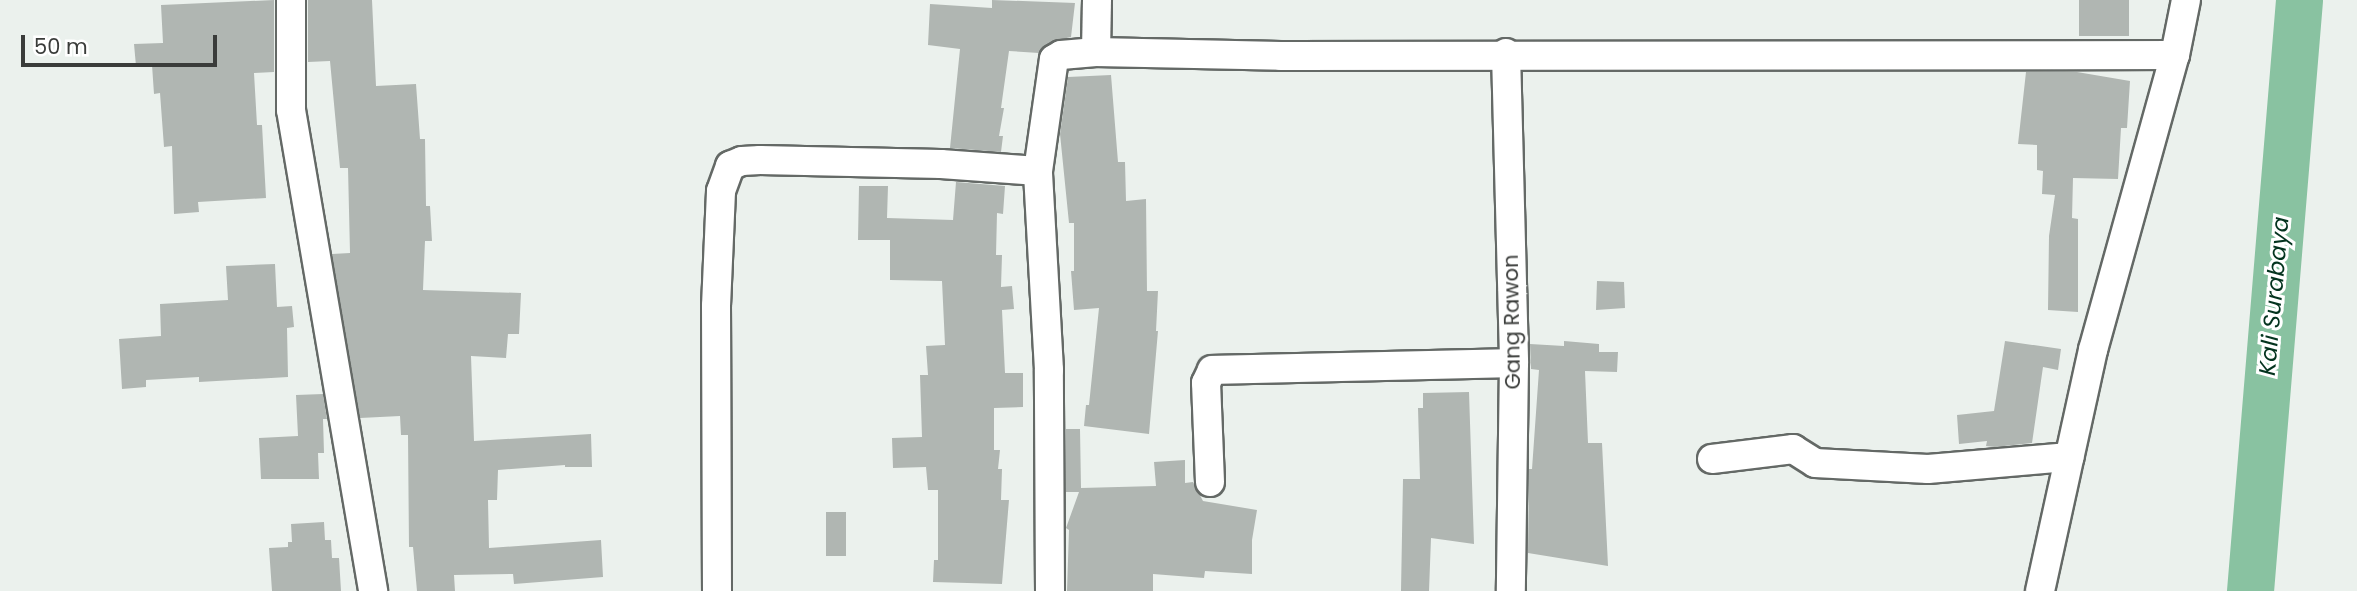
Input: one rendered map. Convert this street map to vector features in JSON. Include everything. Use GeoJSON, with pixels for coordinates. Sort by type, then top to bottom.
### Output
{"type":"FeatureCollection","features":[{"type":"Feature","properties":{"kind":"street"},"geometry":{"type":"LineString","coordinates":[[291,0],[291,110],[373,591]]}},
{"type":"Feature","properties":{"kind":"street"},"geometry":{"type":"LineString","coordinates":[[1096,52],[1097,0]]}},
{"type":"Feature","properties":{"kind":"street"},"geometry":{"type":"LineString","coordinates":[[2040,591],[2093,350],[2175,55],[2186,0]]}},
{"type":"Feature","properties":{"kind":"street"},"geometry":{"type":"LineString","coordinates":[[1050,591],[1049,370],[1038,171],[1054,59],[1061,55],[1096,52],[1281,56],[1506,53],[1829,57],[2175,55]]}},
{"type":"Feature","properties":{"kind":"street","name":"Gang Rawon"},"geometry":{"type":"LineString","coordinates":[[1506,53],[1514,363],[1511,591]]}},
{"type":"Feature","properties":{"kind":"street"},"geometry":{"type":"LineString","coordinates":[[717,591],[716,306],[721,191],[730,166],[742,161],[760,160],[1038,171]]}},
{"type":"Feature","properties":{"kind":"street"},"geometry":{"type":"LineString","coordinates":[[1210,482],[1206,383],[1212,370],[1514,363]]}},
{"type":"Feature","properties":{"kind":"street"},"geometry":{"type":"LineString","coordinates":[[1712,459],[1793,449],[1815,463],[1928,470],[2069,457]]}},
{"type":"Feature","properties":{"kind":"building"},"geometry":{"type":"Polygon","coordinates":[[[274,0],[274,72],[254,73],[257,125],[262,125],[266,198],[198,202],[199,212],[174,214],[172,146],[164,147],[160,93],[154,94],[152,65],[136,66],[134,44],[163,43],[161,5],[274,0]]]}},
{"type":"Feature","properties":{"kind":"building"},"geometry":{"type":"Polygon","coordinates":[[[308,0],[372,0],[376,86],[416,84],[420,139],[425,139],[426,206],[430,206],[432,241],[425,241],[423,290],[521,293],[519,334],[508,334],[506,358],[471,356],[474,441],[591,434],[592,467],[565,465],[498,470],[497,500],[488,500],[489,548],[601,540],[603,577],[514,584],[513,574],[454,575],[455,591],[417,591],[413,547],[409,547],[408,435],[401,435],[400,416],[360,418],[332,254],[350,253],[348,168],[340,168],[330,61],[308,62],[308,0]]]}},
{"type":"Feature","properties":{"kind":"building"},"geometry":{"type":"Polygon","coordinates":[[[992,0],[1075,3],[1071,37],[1053,41],[1039,53],[1009,51],[1001,108],[1004,108],[999,136],[1003,136],[1001,152],[950,148],[960,49],[928,45],[930,4],[992,8],[992,0]]]}},
{"type":"Feature","properties":{"kind":"building"},"geometry":{"type":"Polygon","coordinates":[[[2079,0],[2129,0],[2129,36],[2079,36],[2079,0]]]}},
{"type":"Feature","properties":{"kind":"building"},"geometry":{"type":"Polygon","coordinates":[[[2026,72],[2077,72],[2130,81],[2127,128],[2121,128],[2118,179],[2073,178],[2072,218],[2078,219],[2078,312],[2048,310],[2049,236],[2055,195],[2042,194],[2043,171],[2037,170],[2037,145],[2018,144],[2026,72]]]}},
{"type":"Feature","properties":{"kind":"building"},"geometry":{"type":"Polygon","coordinates":[[[1111,75],[1118,162],[1125,162],[1126,201],[1146,199],[1147,291],[1158,291],[1158,331],[1149,434],[1084,426],[1086,405],[1089,405],[1099,308],[1074,310],[1071,271],[1074,271],[1074,223],[1069,223],[1060,134],[1068,77],[1111,75]]]}},
{"type":"Feature","properties":{"kind":"building"},"geometry":{"type":"Polygon","coordinates":[[[956,182],[1005,186],[1003,214],[997,213],[996,255],[1002,255],[1001,287],[1012,286],[1014,309],[1002,310],[1005,373],[1023,373],[1023,407],[994,408],[994,450],[1000,450],[998,469],[1002,469],[1001,500],[1009,500],[1002,584],[933,582],[934,560],[938,560],[938,490],[928,490],[926,467],[893,468],[892,438],[922,437],[920,375],[928,375],[926,346],[945,345],[942,281],[890,280],[890,240],[858,240],[859,186],[888,186],[887,218],[953,220],[956,182]]]}},
{"type":"Feature","properties":{"kind":"building"},"geometry":{"type":"Polygon","coordinates":[[[275,264],[277,307],[292,306],[294,327],[287,328],[288,377],[199,382],[199,377],[146,380],[146,387],[122,389],[119,339],[161,336],[160,304],[228,300],[226,266],[275,264]]]}},
{"type":"Feature","properties":{"kind":"building"},"geometry":{"type":"Polygon","coordinates":[[[1597,281],[1624,282],[1625,308],[1596,310],[1597,281]]]}},
{"type":"Feature","properties":{"kind":"building"},"geometry":{"type":"Polygon","coordinates":[[[1564,341],[1599,344],[1599,352],[1618,352],[1617,372],[1585,371],[1588,443],[1602,443],[1608,566],[1528,553],[1529,469],[1532,469],[1539,370],[1531,369],[1530,344],[1564,346],[1564,341]]]}},
{"type":"Feature","properties":{"kind":"building"},"geometry":{"type":"Polygon","coordinates":[[[2005,341],[2061,349],[2058,370],[2043,367],[2032,443],[1995,447],[1986,446],[1987,441],[1959,444],[1957,415],[1994,411],[2005,341]]]}},
{"type":"Feature","properties":{"kind":"building"},"geometry":{"type":"Polygon","coordinates":[[[1469,392],[1474,544],[1431,538],[1429,591],[1401,591],[1403,479],[1420,479],[1418,408],[1423,408],[1423,393],[1469,392]]]}},
{"type":"Feature","properties":{"kind":"building"},"geometry":{"type":"Polygon","coordinates":[[[323,394],[327,419],[323,419],[324,453],[318,453],[319,479],[261,479],[259,438],[298,436],[296,395],[323,394]]]}},
{"type":"Feature","properties":{"kind":"building"},"geometry":{"type":"Polygon","coordinates":[[[1066,429],[1080,429],[1081,488],[1156,486],[1154,462],[1185,460],[1185,483],[1193,482],[1203,501],[1257,510],[1252,540],[1252,574],[1205,571],[1204,578],[1153,574],[1153,591],[1067,591],[1069,530],[1066,528],[1079,492],[1066,492],[1066,429]]]}},
{"type":"Feature","properties":{"kind":"building"},"geometry":{"type":"Polygon","coordinates":[[[826,512],[846,512],[846,556],[826,556],[826,512]]]}},
{"type":"Feature","properties":{"kind":"building"},"geometry":{"type":"Polygon","coordinates":[[[324,522],[325,540],[331,540],[332,558],[339,558],[341,591],[272,591],[269,548],[288,547],[288,542],[292,542],[291,524],[324,522]]]}},
{"type":"Feature","properties":{"kind":"waterway","name":"Kali Surabaya"},"geometry":{"type":"LineString","coordinates":[[2250,591],[2299,0]]}}]}
